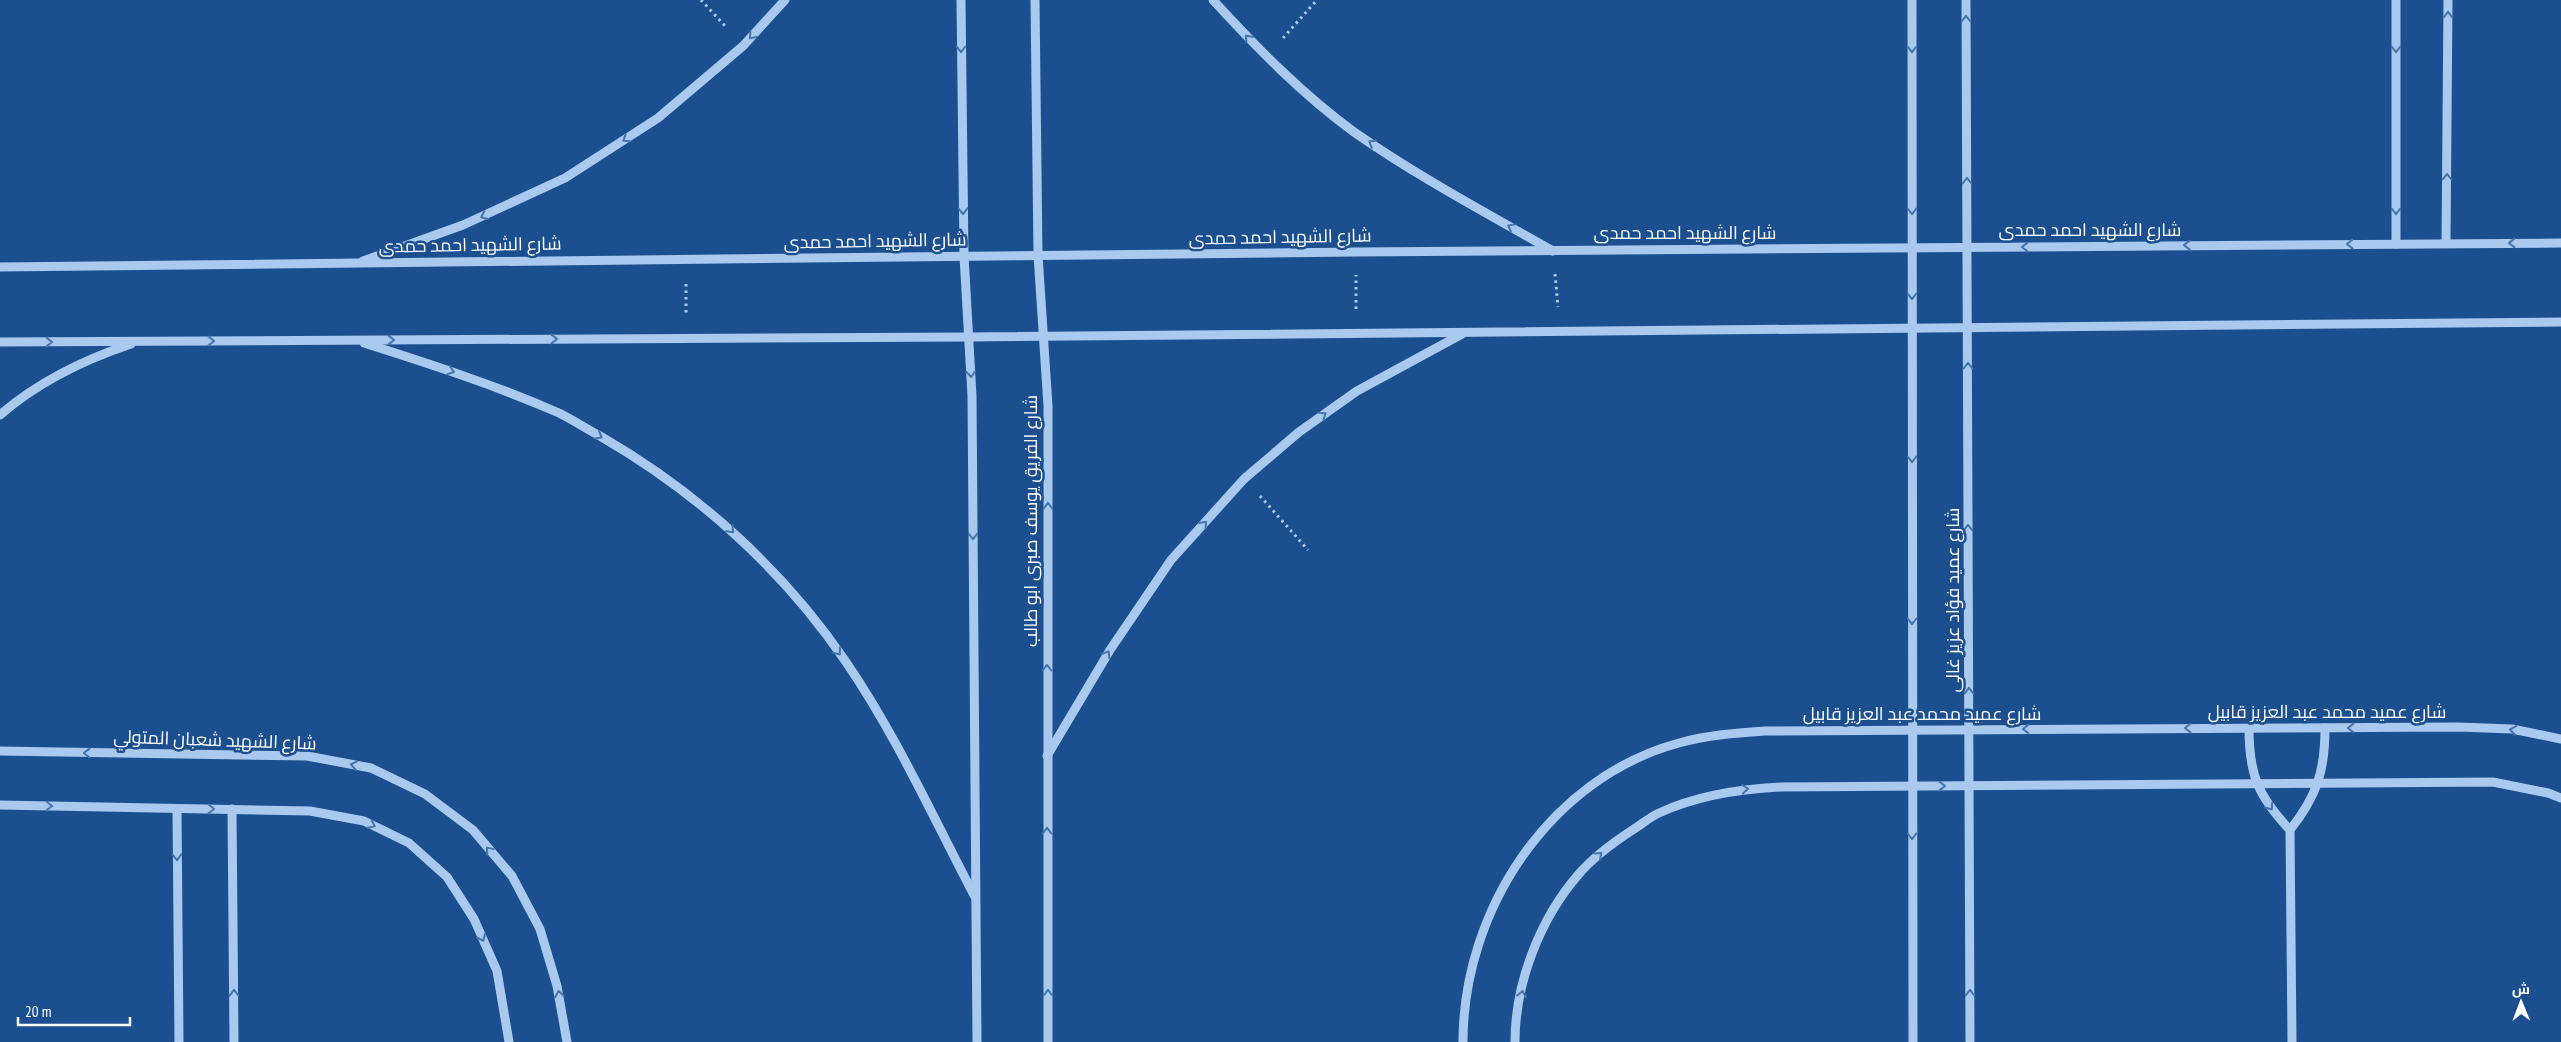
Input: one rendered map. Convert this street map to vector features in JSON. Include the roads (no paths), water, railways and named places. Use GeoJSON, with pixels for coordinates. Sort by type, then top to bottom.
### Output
{"type":"FeatureCollection","features":[{"type":"Feature","properties":{"kind":"street"},"geometry":{"type":"LineString","coordinates":[[357,263],[463,225],[565,178],[658,118],[744,46],[784,0]]}},
{"type":"Feature","properties":{"kind":"street"},"geometry":{"type":"LineString","coordinates":[[961,0],[964,256],[972,396],[977,1042]]}},
{"type":"Feature","properties":{"kind":"street","name":"شارع الفريق يوسف صبرى ابو طالب"},"geometry":{"type":"LineString","coordinates":[[1035,0],[1038,256],[1048,406],[1048,1042]]}},
{"type":"Feature","properties":{"kind":"street"},"geometry":{"type":"LineString","coordinates":[[1212,0],[1266,58],[1354,131],[1450,193],[1554,251]]}},
{"type":"Feature","properties":{"kind":"street"},"geometry":{"type":"LineString","coordinates":[[1912,0],[1913,1042]]}},
{"type":"Feature","properties":{"kind":"street","name":"شارع عميد فؤاد عزيز غالى"},"geometry":{"type":"LineString","coordinates":[[1966,0],[1970,1042]]}},
{"type":"Feature","properties":{"kind":"street"},"geometry":{"type":"LineString","coordinates":[[2396,0],[2396,244]]}},
{"type":"Feature","properties":{"kind":"street"},"geometry":{"type":"LineString","coordinates":[[2446,243],[2448,0]]}},
{"type":"Feature","properties":{"kind":"street","name":"شارع الشهيد احمد حمدى"},"geometry":{"type":"LineString","coordinates":[[0,267],[1356,252],[2561,243]]}},
{"type":"Feature","properties":{"kind":"street"},"geometry":{"type":"LineString","coordinates":[[0,342],[1560,333],[2561,322]]}},
{"type":"Feature","properties":{"kind":"street"},"geometry":{"type":"LineString","coordinates":[[1047,756],[1110,650],[1171,560],[1244,479],[1299,432],[1357,391],[1464,333]]}},
{"type":"Feature","properties":{"kind":"street"},"geometry":{"type":"LineString","coordinates":[[354,340],[472,377],[561,414],[644,461],[720,519],[788,587],[846,662],[895,745],[976,899]]}},
{"type":"Feature","properties":{"kind":"street"},"geometry":{"type":"LineString","coordinates":[[0,415],[33,390],[66,370],[101,354],[138,341]]}},
{"type":"Feature","properties":{"kind":"street"},"geometry":{"type":"LineString","coordinates":[[2249,728],[2249,756],[2256,782],[2270,808],[2290,830]]}},
{"type":"Feature","properties":{"kind":"street","name":"شارع عميد محمد عبد العزيز قابيل"},"geometry":{"type":"LineString","coordinates":[[1464,1042],[1468,994],[1477,951],[1500,895],[1512,872],[1537,836],[1566,805],[1600,779],[1637,759],[1678,743],[1721,734],[1912,730],[2249,728],[2512,729],[2561,739]]}},
{"type":"Feature","properties":{"kind":"street"},"geometry":{"type":"LineString","coordinates":[[2292,1042],[2290,830],[2307,808],[2319,782],[2325,755],[2326,728]]}},
{"type":"Feature","properties":{"kind":"street","name":"شارع الشهيد شعبان المتولي"},"geometry":{"type":"LineString","coordinates":[[0,751],[307,756],[371,768],[425,794],[473,830],[512,876],[540,928],[557,986],[567,1042]]}},
{"type":"Feature","properties":{"kind":"street"},"geometry":{"type":"LineString","coordinates":[[1515,1042],[1521,994],[1533,951],[1552,910],[1578,874],[1612,844],[1651,818],[1698,798],[1740,789],[2256,782],[2493,782],[2548,793],[2561,798]]}},
{"type":"Feature","properties":{"kind":"street"},"geometry":{"type":"LineString","coordinates":[[0,805],[310,811],[364,821],[409,843],[446,877],[474,919],[497,971],[509,1042]]}},
{"type":"Feature","properties":{"kind":"street"},"geometry":{"type":"LineString","coordinates":[[177,808],[179,1042]]}},
{"type":"Feature","properties":{"kind":"street"},"geometry":{"type":"LineString","coordinates":[[232,810],[234,1042]]}}]}
